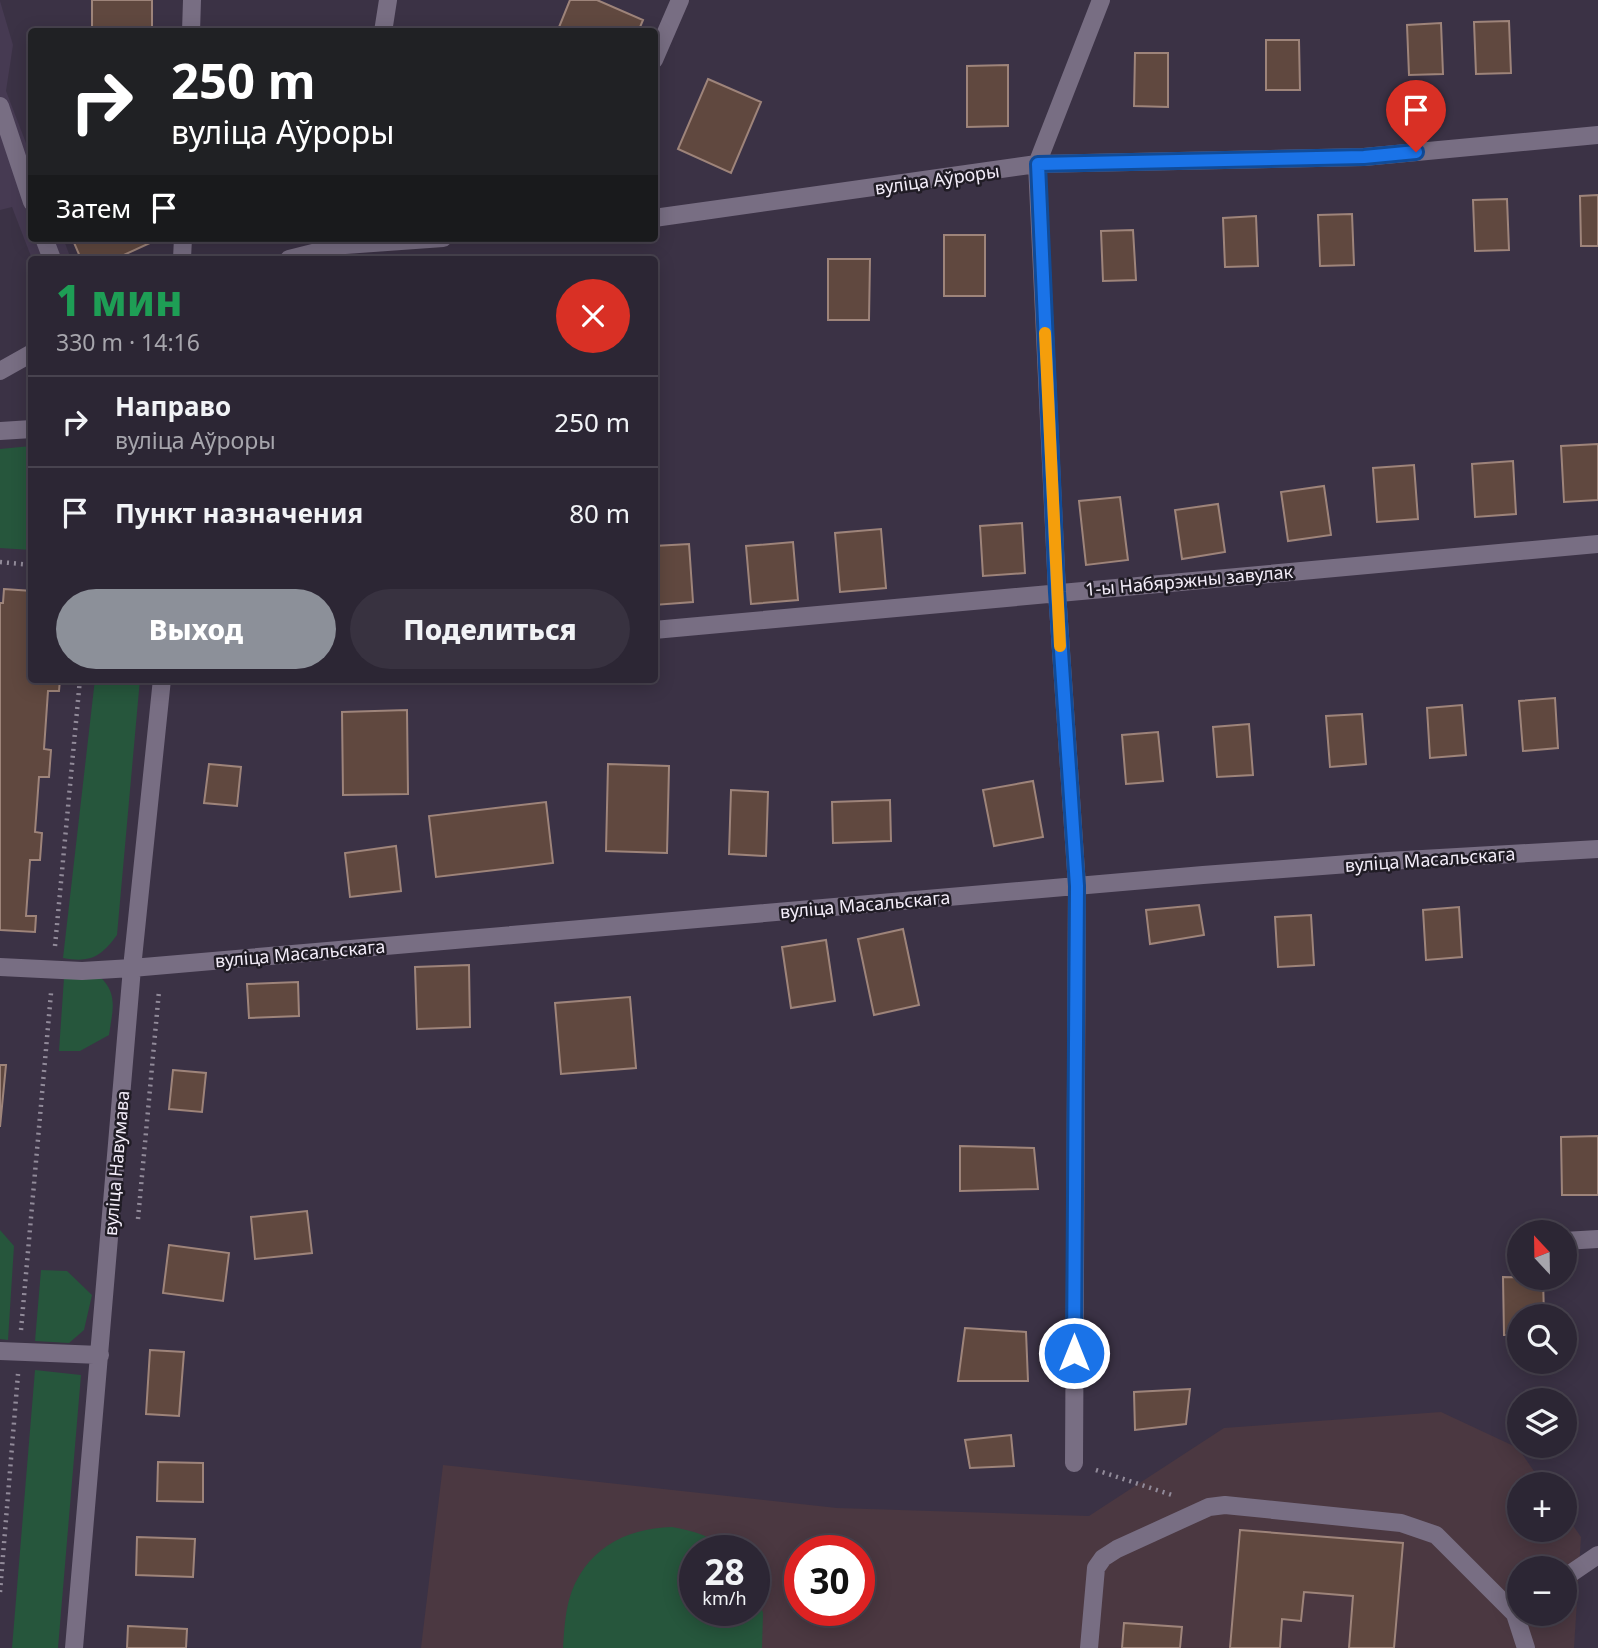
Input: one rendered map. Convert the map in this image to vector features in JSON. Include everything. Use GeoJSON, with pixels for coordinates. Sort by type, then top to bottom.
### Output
{"type":"FeatureCollection","features":[{"type":"Feature","properties":{"kind":"street"},"geometry":{"type":"LineString","coordinates":[[191,28],[192,0]]}},
{"type":"Feature","properties":{"kind":"street"},"geometry":{"type":"LineString","coordinates":[[384,28],[388,0]]}},
{"type":"Feature","properties":{"kind":"street"},"geometry":{"type":"LineString","coordinates":[[658,51],[680,0]]}},
{"type":"Feature","properties":{"kind":"street"},"geometry":{"type":"LineString","coordinates":[[1074,1463],[1077,886],[1057,592],[1038,164],[1101,0]]}},
{"type":"Feature","properties":{"kind":"street"},"geometry":{"type":"LineString","coordinates":[[0,106],[8,151],[28,194]]}},
{"type":"Feature","properties":{"kind":"street","name":"вуліца Аўроры"},"geometry":{"type":"LineString","coordinates":[[658,217],[1038,164],[1364,157],[1598,135]]}},
{"type":"Feature","properties":{"kind":"street"},"geometry":{"type":"LineString","coordinates":[[298,256],[343,242]]}},
{"type":"Feature","properties":{"kind":"street"},"geometry":{"type":"LineString","coordinates":[[0,370],[28,355]]}},
{"type":"Feature","properties":{"kind":"street"},"geometry":{"type":"LineString","coordinates":[[0,431],[28,429]]}},
{"type":"Feature","properties":{"kind":"street","name":"1-ы Набярэжны завулак"},"geometry":{"type":"LineString","coordinates":[[658,630],[1598,544]]}},
{"type":"Feature","properties":{"kind":"street","name":"вуліца Навумава"},"geometry":{"type":"LineString","coordinates":[[74,1648],[132,968],[162,683]]}},
{"type":"Feature","properties":{"kind":"street","name":"вуліца Масальскага"},"geometry":{"type":"LineString","coordinates":[[0,967],[82,971],[132,968],[1077,886],[1375,862],[1598,849]]}},
{"type":"Feature","properties":{"kind":"street"},"geometry":{"type":"LineString","coordinates":[[1577,1240],[1598,1239]]}},
{"type":"Feature","properties":{"kind":"street"},"geometry":{"type":"LineString","coordinates":[[0,1352],[100,1355]]}},
{"type":"Feature","properties":{"kind":"street"},"geometry":{"type":"LineString","coordinates":[[1089,1648],[1096,1568],[1103,1558],[1209,1507],[1224,1505],[1401,1524],[1436,1535],[1507,1602]]}},
{"type":"Feature","properties":{"kind":"street"},"geometry":{"type":"LineString","coordinates":[[1577,1569],[1598,1555]]}},
{"type":"Feature","properties":{"kind":"street"},"geometry":{"type":"LineString","coordinates":[[1520,1626],[1526,1648]]}},
{"type":"Feature","properties":{"kind":"path"},"geometry":{"type":"LineString","coordinates":[[0,562],[28,565]]}},
{"type":"Feature","properties":{"kind":"path"},"geometry":{"type":"LineString","coordinates":[[0,1592],[80,683]]}},
{"type":"Feature","properties":{"kind":"path"},"geometry":{"type":"LineString","coordinates":[[1074,1463],[1209,1507]]}},
{"type":"Feature","properties":{"kind":"shaded area"},"geometry":{"type":"Polygon","coordinates":[[[0,1],[13,45],[6,91],[28,148],[28,242],[65,242],[70,256],[31,256],[12,207],[0,210],[0,1]]]}},
{"type":"Feature","properties":{"kind":"shaded area"},"geometry":{"type":"Polygon","coordinates":[[[1441,1412],[1507,1443],[1507,1458],[1525,1458],[1535,1472],[1507,1472],[1507,1542],[1577,1542],[1577,1531],[1581,1537],[1577,1600],[1577,1556],[1507,1556],[1507,1626],[1575,1626],[1574,1648],[421,1648],[443,1465],[837,1508],[1089,1516],[1224,1428],[1441,1412]]]}},
{"type":"Feature","properties":{"kind":"green space"},"geometry":{"type":"Polygon","coordinates":[[[28,446],[28,550],[0,548],[0,449],[28,446]]]}},
{"type":"Feature","properties":{"kind":"green space"},"geometry":{"type":"Polygon","coordinates":[[[95,683],[140,683],[117,935],[106,949],[94,957],[81,960],[63,958],[95,683]]]}},
{"type":"Feature","properties":{"kind":"green space"},"geometry":{"type":"Polygon","coordinates":[[[100,977],[112,997],[109,1035],[80,1051],[59,1051],[64,978],[100,977]]]}},
{"type":"Feature","properties":{"kind":"green space"},"geometry":{"type":"Polygon","coordinates":[[[0,1230],[14,1246],[8,1340],[0,1339],[0,1230]]]}},
{"type":"Feature","properties":{"kind":"green space"},"geometry":{"type":"Polygon","coordinates":[[[41,1270],[67,1271],[92,1295],[84,1330],[69,1343],[35,1341],[41,1270]]]}},
{"type":"Feature","properties":{"kind":"green space"},"geometry":{"type":"Polygon","coordinates":[[[35,1370],[81,1375],[58,1648],[12,1648],[35,1370]]]}},
{"type":"Feature","properties":{"kind":"green space"},"geometry":{"type":"Polygon","coordinates":[[[672,1527],[702,1535],[679,1535],[679,1626],[763,1626],[762,1648],[563,1648],[569,1600],[584,1568],[595,1556],[622,1538],[654,1528],[672,1527]]]}},
{"type":"Feature","properties":{"kind":"building"},"geometry":{"type":"Polygon","coordinates":[[[92,0],[152,0],[152,28],[92,28],[92,0]]]}},
{"type":"Feature","properties":{"kind":"building"},"geometry":{"type":"Polygon","coordinates":[[[570,0],[597,0],[643,20],[640,28],[559,28],[570,0]]]}},
{"type":"Feature","properties":{"kind":"building"},"geometry":{"type":"Polygon","coordinates":[[[1509,21],[1511,73],[1476,74],[1474,22],[1509,21]]]}},
{"type":"Feature","properties":{"kind":"building"},"geometry":{"type":"Polygon","coordinates":[[[1441,23],[1443,74],[1409,75],[1407,25],[1441,23]]]}},
{"type":"Feature","properties":{"kind":"building"},"geometry":{"type":"Polygon","coordinates":[[[1266,40],[1299,40],[1300,90],[1266,90],[1266,40]]]}},
{"type":"Feature","properties":{"kind":"building"},"geometry":{"type":"Polygon","coordinates":[[[1135,53],[1168,53],[1168,107],[1134,106],[1135,53]]]}},
{"type":"Feature","properties":{"kind":"building"},"geometry":{"type":"Polygon","coordinates":[[[1008,65],[1008,126],[967,127],[967,66],[1008,65]]]}},
{"type":"Feature","properties":{"kind":"building"},"geometry":{"type":"Polygon","coordinates":[[[708,79],[761,102],[731,173],[678,149],[708,79]]]}},
{"type":"Feature","properties":{"kind":"building"},"geometry":{"type":"Polygon","coordinates":[[[1598,195],[1598,246],[1581,246],[1580,196],[1598,195]]]}},
{"type":"Feature","properties":{"kind":"building"},"geometry":{"type":"Polygon","coordinates":[[[1507,199],[1509,250],[1475,251],[1473,200],[1507,199]]]}},
{"type":"Feature","properties":{"kind":"building"},"geometry":{"type":"Polygon","coordinates":[[[1352,214],[1354,265],[1320,266],[1318,215],[1352,214]]]}},
{"type":"Feature","properties":{"kind":"building"},"geometry":{"type":"Polygon","coordinates":[[[1256,216],[1258,266],[1225,267],[1223,218],[1256,216]]]}},
{"type":"Feature","properties":{"kind":"building"},"geometry":{"type":"Polygon","coordinates":[[[1133,230],[1136,280],[1103,281],[1101,231],[1133,230]]]}},
{"type":"Feature","properties":{"kind":"building"},"geometry":{"type":"Polygon","coordinates":[[[944,235],[985,235],[985,296],[944,296],[944,235]]]}},
{"type":"Feature","properties":{"kind":"building"},"geometry":{"type":"Polygon","coordinates":[[[74,242],[150,243],[122,256],[80,256],[74,242]]]}},
{"type":"Feature","properties":{"kind":"building"},"geometry":{"type":"Polygon","coordinates":[[[828,259],[870,259],[869,320],[828,320],[828,259]]]}},
{"type":"Feature","properties":{"kind":"building"},"geometry":{"type":"Polygon","coordinates":[[[1598,444],[1598,500],[1564,502],[1561,446],[1598,444]]]}},
{"type":"Feature","properties":{"kind":"building"},"geometry":{"type":"Polygon","coordinates":[[[1513,461],[1516,514],[1475,517],[1472,464],[1513,461]]]}},
{"type":"Feature","properties":{"kind":"building"},"geometry":{"type":"Polygon","coordinates":[[[1414,465],[1418,519],[1377,522],[1373,468],[1414,465]]]}},
{"type":"Feature","properties":{"kind":"building"},"geometry":{"type":"Polygon","coordinates":[[[1324,486],[1331,535],[1288,541],[1281,492],[1324,486]]]}},
{"type":"Feature","properties":{"kind":"building"},"geometry":{"type":"Polygon","coordinates":[[[1120,497],[1128,560],[1086,565],[1079,501],[1120,497]]]}},
{"type":"Feature","properties":{"kind":"building"},"geometry":{"type":"Polygon","coordinates":[[[1218,504],[1225,552],[1182,559],[1175,510],[1218,504]]]}},
{"type":"Feature","properties":{"kind":"building"},"geometry":{"type":"Polygon","coordinates":[[[1022,523],[1025,573],[983,576],[980,526],[1022,523]]]}},
{"type":"Feature","properties":{"kind":"building"},"geometry":{"type":"Polygon","coordinates":[[[881,529],[886,588],[840,592],[835,533],[881,529]]]}},
{"type":"Feature","properties":{"kind":"building"},"geometry":{"type":"Polygon","coordinates":[[[793,542],[798,600],[751,604],[746,546],[793,542]]]}},
{"type":"Feature","properties":{"kind":"building"},"geometry":{"type":"Polygon","coordinates":[[[689,544],[693,602],[658,605],[658,546],[689,544]]]}},
{"type":"Feature","properties":{"kind":"building"},"geometry":{"type":"Polygon","coordinates":[[[4,589],[28,591],[28,683],[60,683],[59,691],[48,691],[44,749],[51,750],[49,777],[39,777],[35,832],[42,833],[40,860],[30,860],[26,916],[36,916],[35,932],[0,930],[0,603],[3,603],[4,589]]]}},
{"type":"Feature","properties":{"kind":"building"},"geometry":{"type":"Polygon","coordinates":[[[1555,698],[1558,748],[1523,751],[1519,701],[1555,698]]]}},
{"type":"Feature","properties":{"kind":"building"},"geometry":{"type":"Polygon","coordinates":[[[1462,705],[1466,755],[1430,758],[1427,708],[1462,705]]]}},
{"type":"Feature","properties":{"kind":"building"},"geometry":{"type":"Polygon","coordinates":[[[407,710],[408,794],[343,795],[342,712],[407,710]]]}},
{"type":"Feature","properties":{"kind":"building"},"geometry":{"type":"Polygon","coordinates":[[[1362,714],[1366,764],[1330,767],[1326,716],[1362,714]]]}},
{"type":"Feature","properties":{"kind":"building"},"geometry":{"type":"Polygon","coordinates":[[[1249,724],[1253,775],[1217,777],[1213,727],[1249,724]]]}},
{"type":"Feature","properties":{"kind":"building"},"geometry":{"type":"Polygon","coordinates":[[[1158,732],[1163,781],[1126,784],[1122,735],[1158,732]]]}},
{"type":"Feature","properties":{"kind":"building"},"geometry":{"type":"Polygon","coordinates":[[[209,764],[241,767],[237,806],[204,803],[209,764]]]}},
{"type":"Feature","properties":{"kind":"building"},"geometry":{"type":"Polygon","coordinates":[[[608,764],[669,766],[667,853],[606,851],[608,764]]]}},
{"type":"Feature","properties":{"kind":"building"},"geometry":{"type":"Polygon","coordinates":[[[1033,781],[1043,837],[994,846],[983,790],[1033,781]]]}},
{"type":"Feature","properties":{"kind":"building"},"geometry":{"type":"Polygon","coordinates":[[[731,790],[768,792],[766,856],[729,854],[731,790]]]}},
{"type":"Feature","properties":{"kind":"building"},"geometry":{"type":"Polygon","coordinates":[[[890,800],[891,841],[833,843],[832,802],[890,800]]]}},
{"type":"Feature","properties":{"kind":"building"},"geometry":{"type":"Polygon","coordinates":[[[546,802],[553,863],[436,877],[429,816],[546,802]]]}},
{"type":"Feature","properties":{"kind":"building"},"geometry":{"type":"Polygon","coordinates":[[[396,846],[401,891],[350,897],[345,853],[396,846]]]}},
{"type":"Feature","properties":{"kind":"building"},"geometry":{"type":"Polygon","coordinates":[[[1199,905],[1204,935],[1150,944],[1146,910],[1199,905]]]}},
{"type":"Feature","properties":{"kind":"building"},"geometry":{"type":"Polygon","coordinates":[[[1459,907],[1462,957],[1426,960],[1423,910],[1459,907]]]}},
{"type":"Feature","properties":{"kind":"building"},"geometry":{"type":"Polygon","coordinates":[[[1311,915],[1314,965],[1278,967],[1275,917],[1311,915]]]}},
{"type":"Feature","properties":{"kind":"building"},"geometry":{"type":"Polygon","coordinates":[[[903,929],[919,1005],[874,1015],[858,939],[903,929]]]}},
{"type":"Feature","properties":{"kind":"building"},"geometry":{"type":"Polygon","coordinates":[[[826,940],[835,1001],[791,1008],[782,947],[826,940]]]}},
{"type":"Feature","properties":{"kind":"building"},"geometry":{"type":"Polygon","coordinates":[[[469,965],[470,1027],[417,1029],[415,967],[469,965]]]}},
{"type":"Feature","properties":{"kind":"building"},"geometry":{"type":"Polygon","coordinates":[[[298,982],[299,1016],[249,1018],[247,984],[298,982]]]}},
{"type":"Feature","properties":{"kind":"building"},"geometry":{"type":"Polygon","coordinates":[[[630,997],[636,1068],[561,1074],[555,1003],[630,997]]]}},
{"type":"Feature","properties":{"kind":"building"},"geometry":{"type":"Polygon","coordinates":[[[0,1065],[6,1065],[0,1127],[0,1065]]]}},
{"type":"Feature","properties":{"kind":"building"},"geometry":{"type":"Polygon","coordinates":[[[173,1070],[206,1073],[202,1112],[169,1109],[173,1070]]]}},
{"type":"Feature","properties":{"kind":"building"},"geometry":{"type":"Polygon","coordinates":[[[1598,1136],[1598,1195],[1562,1195],[1561,1137],[1598,1136]]]}},
{"type":"Feature","properties":{"kind":"building"},"geometry":{"type":"Polygon","coordinates":[[[960,1146],[1034,1148],[1038,1189],[960,1191],[960,1146]]]}},
{"type":"Feature","properties":{"kind":"building"},"geometry":{"type":"Polygon","coordinates":[[[307,1211],[312,1253],[255,1259],[251,1217],[307,1211]]]}},
{"type":"Feature","properties":{"kind":"building"},"geometry":{"type":"Polygon","coordinates":[[[169,1245],[229,1253],[223,1301],[163,1293],[169,1245]]]}},
{"type":"Feature","properties":{"kind":"building"},"geometry":{"type":"Polygon","coordinates":[[[1503,1277],[1507,1277],[1507,1290],[1543,1290],[1544,1304],[1507,1304],[1507,1335],[1504,1335],[1503,1277]]]}},
{"type":"Feature","properties":{"kind":"building"},"geometry":{"type":"Polygon","coordinates":[[[965,1328],[1026,1332],[1028,1381],[958,1381],[965,1328]]]}},
{"type":"Feature","properties":{"kind":"building"},"geometry":{"type":"Polygon","coordinates":[[[150,1350],[184,1352],[179,1416],[146,1414],[150,1350]]]}},
{"type":"Feature","properties":{"kind":"building"},"geometry":{"type":"Polygon","coordinates":[[[1190,1389],[1186,1424],[1135,1430],[1134,1392],[1190,1389]]]}},
{"type":"Feature","properties":{"kind":"building"},"geometry":{"type":"Polygon","coordinates":[[[1011,1435],[1014,1466],[970,1468],[965,1440],[1011,1435]]]}},
{"type":"Feature","properties":{"kind":"building"},"geometry":{"type":"Polygon","coordinates":[[[158,1462],[203,1463],[203,1502],[157,1501],[158,1462]]]}},
{"type":"Feature","properties":{"kind":"building"},"geometry":{"type":"Polygon","coordinates":[[[1240,1530],[1403,1543],[1394,1648],[1349,1648],[1353,1596],[1304,1592],[1301,1621],[1282,1619],[1280,1648],[1230,1648],[1240,1530]]]}},
{"type":"Feature","properties":{"kind":"building"},"geometry":{"type":"Polygon","coordinates":[[[137,1537],[195,1539],[193,1577],[136,1575],[137,1537]]]}},
{"type":"Feature","properties":{"kind":"building"},"geometry":{"type":"Polygon","coordinates":[[[1124,1623],[1182,1627],[1180,1648],[1122,1648],[1124,1623]]]}},
{"type":"Feature","properties":{"kind":"building"},"geometry":{"type":"Polygon","coordinates":[[[128,1626],[187,1629],[186,1648],[127,1648],[128,1626]]]}},
{"type":"Feature","properties":{"kind":"slow traffic"},"geometry":{"type":"LineString","coordinates":[[1045,333],[1060,646]]}},
{"type":"Feature","properties":{"kind":"route"},"geometry":{"type":"LineString","coordinates":[[1074,1353],[1077,886],[1057,592],[1038,164],[1364,157],[1416,152]]}}]}
